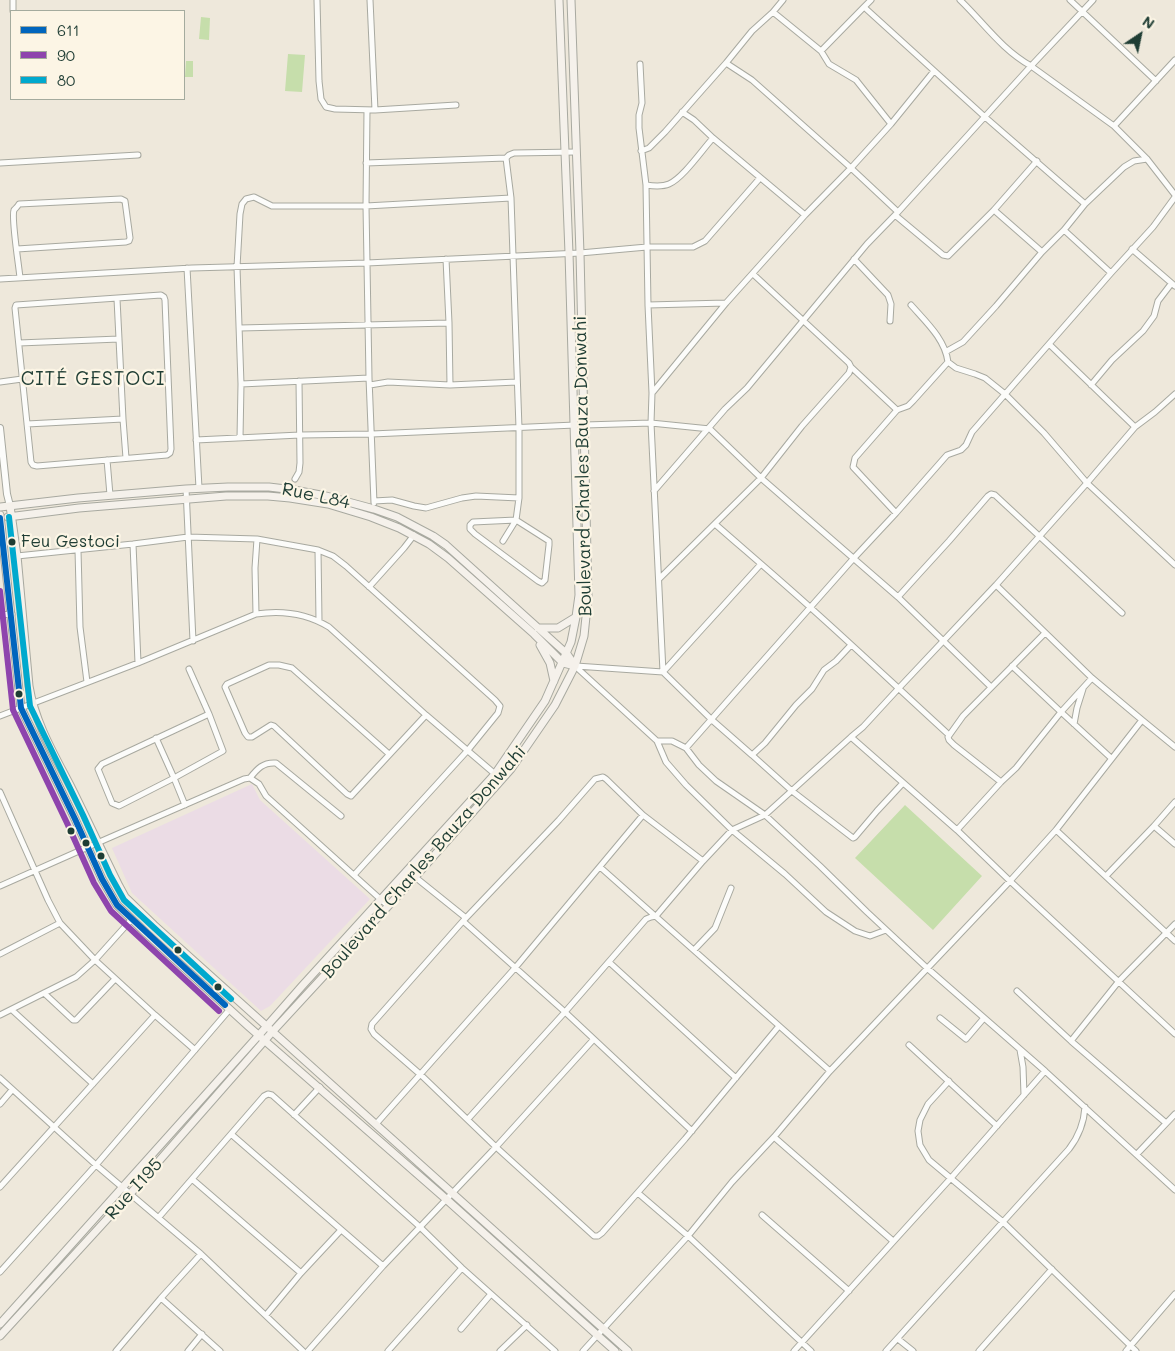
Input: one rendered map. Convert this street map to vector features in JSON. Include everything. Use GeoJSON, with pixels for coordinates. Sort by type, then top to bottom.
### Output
{"type":"FeatureCollection","features":[{"type":"Feature","properties":{"kind":"main road","name":"Boulevard Charles Bauza Donwahi"},"geometry":{"type":"LineString","coordinates":[[270,1029],[381,899],[495,774],[540,709],[563,663],[571,642],[579,595],[570,253],[559,0]]}},
{"type":"Feature","properties":{"kind":"main road","name":"Boulevard Charles Bauza Donwahi"},"geometry":{"type":"LineString","coordinates":[[270,1029],[415,877],[511,769],[555,705],[575,666],[584,636],[588,597],[585,425],[571,0]]}},
{"type":"Feature","properties":{"kind":"main road","name":"Rue L84"},"geometry":{"type":"LineString","coordinates":[[0,507],[110,495],[199,488],[252,487],[286,489],[374,505],[446,545],[536,631],[567,654],[575,666]]}},
{"type":"Feature","properties":{"kind":"main road"},"geometry":{"type":"LineString","coordinates":[[575,666],[563,663],[536,631],[448,558],[414,535],[371,517],[328,504],[268,496],[226,496],[186,498],[0,517],[21,708],[108,891],[117,905],[146,934],[262,1038],[446,1199],[601,1332],[628,1351]]}},
{"type":"Feature","properties":{"kind":"main road"},"geometry":{"type":"LineString","coordinates":[[10,506],[32,704],[48,742],[126,897],[452,1193],[601,1332],[615,1351]]}},
{"type":"Feature","properties":{"kind":"main road"},"geometry":{"type":"LineString","coordinates":[[536,631],[558,628],[576,617]]}},
{"type":"Feature","properties":{"kind":"main road"},"geometry":{"type":"LineString","coordinates":[[536,631],[550,663],[554,682]]}},
{"type":"Feature","properties":{"kind":"main road"},"geometry":{"type":"LineString","coordinates":[[146,934],[154,924]]}},
{"type":"Feature","properties":{"kind":"main road"},"geometry":{"type":"LineString","coordinates":[[262,1038],[270,1029]]}},
{"type":"Feature","properties":{"kind":"main road","name":"Rue I195"},"geometry":{"type":"LineString","coordinates":[[0,1324],[122,1187],[262,1038]]}},
{"type":"Feature","properties":{"kind":"main road","name":"Rue I195"},"geometry":{"type":"LineString","coordinates":[[0,1336],[130,1194],[262,1038]]}},
{"type":"Feature","properties":{"kind":"street"},"geometry":{"type":"LineString","coordinates":[[317,0],[319,81],[321,99],[326,107],[335,110],[375,110],[456,105]]}},
{"type":"Feature","properties":{"kind":"street"},"geometry":{"type":"LineString","coordinates":[[370,0],[375,110]]}},
{"type":"Feature","properties":{"kind":"street"},"geometry":{"type":"LineString","coordinates":[[641,151],[649,148],[752,32],[783,0]]}},
{"type":"Feature","properties":{"kind":"street"},"geometry":{"type":"LineString","coordinates":[[821,51],[870,0]]}},
{"type":"Feature","properties":{"kind":"street"},"geometry":{"type":"LineString","coordinates":[[686,748],[947,455],[961,450],[966,445],[972,432],[1153,227],[1175,196],[1147,159],[1114,126],[1018,58],[994,37],[960,0]]}},
{"type":"Feature","properties":{"kind":"street"},"geometry":{"type":"LineString","coordinates":[[1070,0],[1156,81]]}},
{"type":"Feature","properties":{"kind":"street"},"geometry":{"type":"LineString","coordinates":[[654,491],[710,429],[725,409],[747,388],[867,244],[897,214],[1093,0]]}},
{"type":"Feature","properties":{"kind":"street"},"geometry":{"type":"LineString","coordinates":[[864,7],[985,117],[1085,204]]}},
{"type":"Feature","properties":{"kind":"street"},"geometry":{"type":"LineString","coordinates":[[773,12],[821,51],[829,64],[856,80],[891,124]]}},
{"type":"Feature","properties":{"kind":"street"},"geometry":{"type":"LineString","coordinates":[[1114,126],[1175,60]]}},
{"type":"Feature","properties":{"kind":"street"},"geometry":{"type":"LineString","coordinates":[[726,63],[752,80],[851,168],[897,214],[943,255],[948,256],[994,210],[1037,161]]}},
{"type":"Feature","properties":{"kind":"street"},"geometry":{"type":"LineString","coordinates":[[640,64],[642,104],[639,115],[639,128],[646,185],[652,392],[651,423],[663,672]]}},
{"type":"Feature","properties":{"kind":"street"},"geometry":{"type":"LineString","coordinates":[[652,392],[726,303],[805,215],[891,124],[934,71]]}},
{"type":"Feature","properties":{"kind":"street"},"geometry":{"type":"LineString","coordinates":[[367,110],[368,325],[374,505],[392,500],[426,508],[476,496],[519,498]]}},
{"type":"Feature","properties":{"kind":"street"},"geometry":{"type":"LineString","coordinates":[[682,112],[694,120],[805,215]]}},
{"type":"Feature","properties":{"kind":"street"},"geometry":{"type":"LineString","coordinates":[[646,185],[668,185],[678,179],[713,138]]}},
{"type":"Feature","properties":{"kind":"street"},"geometry":{"type":"LineString","coordinates":[[366,164],[506,158],[514,153],[576,152]]}},
{"type":"Feature","properties":{"kind":"street"},"geometry":{"type":"LineString","coordinates":[[0,164],[138,155]]}},
{"type":"Feature","properties":{"kind":"street"},"geometry":{"type":"LineString","coordinates":[[503,541],[516,520],[519,498],[519,428],[512,198],[506,158]]}},
{"type":"Feature","properties":{"kind":"street"},"geometry":{"type":"LineString","coordinates":[[947,351],[963,342],[1085,204],[1124,167],[1134,161],[1147,159]]}},
{"type":"Feature","properties":{"kind":"street"},"geometry":{"type":"LineString","coordinates":[[0,279],[187,268],[580,253],[647,247],[693,247],[705,241],[760,178]]}},
{"type":"Feature","properties":{"kind":"street"},"geometry":{"type":"LineString","coordinates":[[240,438],[241,384],[237,267],[240,214],[242,204],[246,199],[254,197],[272,206],[366,206],[512,198]]}},
{"type":"Feature","properties":{"kind":"street"},"geometry":{"type":"LineString","coordinates":[[17,249],[126,242],[130,238],[125,201],[121,199],[19,204],[14,210],[14,217],[17,249],[20,278]]}},
{"type":"Feature","properties":{"kind":"street"},"geometry":{"type":"LineString","coordinates":[[994,210],[1042,252]]}},
{"type":"Feature","properties":{"kind":"street"},"geometry":{"type":"LineString","coordinates":[[1064,230],[1111,273]]}},
{"type":"Feature","properties":{"kind":"street"},"geometry":{"type":"LineString","coordinates":[[1091,385],[1112,360],[1143,331],[1154,316],[1158,301],[1173,285],[1132,249]]}},
{"type":"Feature","properties":{"kind":"street"},"geometry":{"type":"LineString","coordinates":[[446,259],[450,385]]}},
{"type":"Feature","properties":{"kind":"street"},"geometry":{"type":"LineString","coordinates":[[854,259],[888,295],[891,304],[890,321]]}},
{"type":"Feature","properties":{"kind":"street"},"geometry":{"type":"LineString","coordinates":[[187,268],[199,488]]}},
{"type":"Feature","properties":{"kind":"street"},"geometry":{"type":"LineString","coordinates":[[752,274],[849,362],[851,367],[897,410]]}},
{"type":"Feature","properties":{"kind":"street"},"geometry":{"type":"LineString","coordinates":[[161,295],[164,297],[170,453],[167,455],[34,465],[31,462],[16,305],[117,299],[161,295]]}},
{"type":"Feature","properties":{"kind":"street"},"geometry":{"type":"LineString","coordinates":[[117,299],[126,458]]}},
{"type":"Feature","properties":{"kind":"street"},"geometry":{"type":"LineString","coordinates":[[648,305],[726,303]]}},
{"type":"Feature","properties":{"kind":"street"},"geometry":{"type":"LineString","coordinates":[[896,513],[853,467],[853,463],[855,458],[897,410],[908,406],[948,362],[947,351],[938,336],[911,305]]}},
{"type":"Feature","properties":{"kind":"street"},"geometry":{"type":"LineString","coordinates":[[240,328],[449,322]]}},
{"type":"Feature","properties":{"kind":"street"},"geometry":{"type":"LineString","coordinates":[[19,343],[119,339]]}},
{"type":"Feature","properties":{"kind":"street"},"geometry":{"type":"LineString","coordinates":[[1049,344],[1135,427]]}},
{"type":"Feature","properties":{"kind":"street"},"geometry":{"type":"LineString","coordinates":[[948,362],[956,368],[985,378],[1005,394],[1044,433],[1087,483],[1175,565]]}},
{"type":"Feature","properties":{"kind":"street"},"geometry":{"type":"LineString","coordinates":[[659,578],[761,478],[802,426],[849,373],[851,367]]}},
{"type":"Feature","properties":{"kind":"street"},"geometry":{"type":"LineString","coordinates":[[241,384],[369,378]]}},
{"type":"Feature","properties":{"kind":"street"},"geometry":{"type":"LineString","coordinates":[[0,382],[22,379]]}},
{"type":"Feature","properties":{"kind":"street"},"geometry":{"type":"LineString","coordinates":[[295,480],[299,472],[300,463],[299,381]]}},
{"type":"Feature","properties":{"kind":"street"},"geometry":{"type":"LineString","coordinates":[[370,385],[388,382],[450,385],[517,382]]}},
{"type":"Feature","properties":{"kind":"street"},"geometry":{"type":"LineString","coordinates":[[468,1119],[646,919],[656,916],[732,830],[765,815],[863,728],[996,585],[1135,427],[1175,394]]}},
{"type":"Feature","properties":{"kind":"street"},"geometry":{"type":"LineString","coordinates":[[27,424],[123,419]]}},
{"type":"Feature","properties":{"kind":"street"},"geometry":{"type":"LineString","coordinates":[[585,425],[651,423],[710,429],[761,478],[898,597],[991,687]]}},
{"type":"Feature","properties":{"kind":"street"},"geometry":{"type":"LineString","coordinates":[[196,440],[575,425]]}},
{"type":"Feature","properties":{"kind":"street"},"geometry":{"type":"LineString","coordinates":[[0,428],[10,506]]}},
{"type":"Feature","properties":{"kind":"street"},"geometry":{"type":"LineString","coordinates":[[107,460],[110,495]]}},
{"type":"Feature","properties":{"kind":"street"},"geometry":{"type":"LineString","coordinates":[[186,489],[193,640]]}},
{"type":"Feature","properties":{"kind":"street"},"geometry":{"type":"LineString","coordinates":[[898,597],[950,541],[988,496],[992,494],[1122,613]]}},
{"type":"Feature","properties":{"kind":"street"},"geometry":{"type":"LineString","coordinates":[[516,520],[549,540],[545,580],[542,583],[538,582],[470,529],[470,525],[473,522],[516,520]]}},
{"type":"Feature","properties":{"kind":"street"},"geometry":{"type":"LineString","coordinates":[[715,524],[811,607],[949,734]]}},
{"type":"Feature","properties":{"kind":"street"},"geometry":{"type":"LineString","coordinates":[[369,587],[414,535]]}},
{"type":"Feature","properties":{"kind":"street"},"geometry":{"type":"LineString","coordinates":[[16,556],[188,537],[257,539],[318,550],[333,556],[495,700],[500,706],[498,713],[468,750],[354,874]]}},
{"type":"Feature","properties":{"kind":"street"},"geometry":{"type":"LineString","coordinates":[[256,614],[255,568],[257,539]]}},
{"type":"Feature","properties":{"kind":"street"},"geometry":{"type":"LineString","coordinates":[[133,544],[138,662]]}},
{"type":"Feature","properties":{"kind":"street"},"geometry":{"type":"LineString","coordinates":[[78,550],[80,627],[87,682]]}},
{"type":"Feature","properties":{"kind":"street"},"geometry":{"type":"LineString","coordinates":[[318,550],[319,621]]}},
{"type":"Feature","properties":{"kind":"street"},"geometry":{"type":"LineString","coordinates":[[663,672],[761,564]]}},
{"type":"Feature","properties":{"kind":"street"},"geometry":{"type":"LineString","coordinates":[[996,585],[1092,678],[1175,747]]}},
{"type":"Feature","properties":{"kind":"street"},"geometry":{"type":"LineString","coordinates":[[0,716],[256,614],[267,612],[296,613],[319,621],[329,627],[426,715],[495,774]]}},
{"type":"Feature","properties":{"kind":"street"},"geometry":{"type":"LineString","coordinates":[[0,615],[12,614]]}},
{"type":"Feature","properties":{"kind":"street"},"geometry":{"type":"LineString","coordinates":[[1001,782],[947,738],[991,687],[1045,633]]}},
{"type":"Feature","properties":{"kind":"street"},"geometry":{"type":"LineString","coordinates":[[752,755],[765,743],[796,705],[812,689],[824,670],[836,661],[851,644]]}},
{"type":"Feature","properties":{"kind":"street"},"geometry":{"type":"LineString","coordinates":[[389,754],[292,668],[269,665],[227,684],[225,687],[248,737],[252,737],[271,725],[274,726],[351,796],[426,715]]}},
{"type":"Feature","properties":{"kind":"street"},"geometry":{"type":"LineString","coordinates":[[575,666],[663,672],[712,720],[792,791],[853,838],[903,783]]}},
{"type":"Feature","properties":{"kind":"street"},"geometry":{"type":"LineString","coordinates":[[575,666],[657,740],[666,762],[681,780],[732,830],[785,874],[826,912],[854,931],[870,936],[886,930]]}},
{"type":"Feature","properties":{"kind":"street"},"geometry":{"type":"LineString","coordinates":[[1012,666],[1111,758]]}},
{"type":"Feature","properties":{"kind":"street"},"geometry":{"type":"LineString","coordinates":[[189,669],[209,714],[223,752],[119,806],[112,803],[98,769],[102,764],[209,714]]}},
{"type":"Feature","properties":{"kind":"street"},"geometry":{"type":"LineString","coordinates":[[957,830],[1016,768],[1061,712],[1092,678]]}},
{"type":"Feature","properties":{"kind":"street"},"geometry":{"type":"LineString","coordinates":[[1074,724],[1084,686]]}},
{"type":"Feature","properties":{"kind":"street"},"geometry":{"type":"LineString","coordinates":[[583,1351],[688,1236],[732,1182],[774,1137],[830,1071],[1056,830],[1142,720]]}},
{"type":"Feature","properties":{"kind":"street"},"geometry":{"type":"LineString","coordinates":[[851,737],[957,830],[1175,1034]]}},
{"type":"Feature","properties":{"kind":"street"},"geometry":{"type":"LineString","coordinates":[[156,738],[185,805]]}},
{"type":"Feature","properties":{"kind":"street"},"geometry":{"type":"LineString","coordinates":[[657,740],[672,741],[686,748],[699,766],[716,782],[765,815],[927,968],[1045,1071],[1175,1190]]}},
{"type":"Feature","properties":{"kind":"street"},"geometry":{"type":"LineString","coordinates":[[0,886],[98,842],[250,778],[263,765],[276,763],[341,816]]}},
{"type":"Feature","properties":{"kind":"street"},"geometry":{"type":"LineString","coordinates":[[250,778],[259,784],[266,796],[388,906]]}},
{"type":"Feature","properties":{"kind":"street"},"geometry":{"type":"LineString","coordinates":[[703,861],[643,815],[606,778],[595,779],[559,820],[464,920],[372,1024],[371,1029],[374,1034],[421,1074],[496,1147],[594,1236],[598,1236],[692,1131],[779,1026]]}},
{"type":"Feature","properties":{"kind":"street"},"geometry":{"type":"LineString","coordinates":[[0,792],[60,923],[115,979],[195,1050]]}},
{"type":"Feature","properties":{"kind":"street"},"geometry":{"type":"LineString","coordinates":[[1106,876],[1175,802]]}},
{"type":"Feature","properties":{"kind":"street"},"geometry":{"type":"LineString","coordinates":[[376,1124],[515,968],[643,815]]}},
{"type":"Feature","properties":{"kind":"street"},"geometry":{"type":"LineString","coordinates":[[1154,826],[1175,844]]}},
{"type":"Feature","properties":{"kind":"street"},"geometry":{"type":"LineString","coordinates":[[1056,830],[1175,941]]}},
{"type":"Feature","properties":{"kind":"street"},"geometry":{"type":"LineString","coordinates":[[600,867],[830,1071]]}},
{"type":"Feature","properties":{"kind":"street"},"geometry":{"type":"LineString","coordinates":[[415,877],[565,1012],[692,1131]]}},
{"type":"Feature","properties":{"kind":"street"},"geometry":{"type":"LineString","coordinates":[[694,950],[715,928],[732,888]]}},
{"type":"Feature","properties":{"kind":"street"},"geometry":{"type":"LineString","coordinates":[[0,1015],[76,978],[132,920]]}},
{"type":"Feature","properties":{"kind":"street"},"geometry":{"type":"LineString","coordinates":[[0,954],[60,923]]}},
{"type":"Feature","properties":{"kind":"street"},"geometry":{"type":"LineString","coordinates":[[1071,1041],[1119,982],[1175,924]]}},
{"type":"Feature","properties":{"kind":"street"},"geometry":{"type":"LineString","coordinates":[[609,962],[736,1078]]}},
{"type":"Feature","properties":{"kind":"street"},"geometry":{"type":"LineString","coordinates":[[44,993],[73,1020],[76,1020],[115,979]]}},
{"type":"Feature","properties":{"kind":"street"},"geometry":{"type":"LineString","coordinates":[[1017,992],[1166,1124]]}},
{"type":"Feature","properties":{"kind":"street"},"geometry":{"type":"LineString","coordinates":[[0,1272],[96,1165],[230,1009]]}},
{"type":"Feature","properties":{"kind":"street"},"geometry":{"type":"LineString","coordinates":[[12,1010],[93,1084]]}},
{"type":"Feature","properties":{"kind":"street"},"geometry":{"type":"LineString","coordinates":[[0,1187],[155,1015]]}},
{"type":"Feature","properties":{"kind":"street"},"geometry":{"type":"LineString","coordinates":[[940,1018],[966,1038],[984,1018]]}},
{"type":"Feature","properties":{"kind":"street"},"geometry":{"type":"LineString","coordinates":[[308,1351],[383,1266],[496,1147],[593,1040]]}},
{"type":"Feature","properties":{"kind":"street"},"geometry":{"type":"LineString","coordinates":[[909,1045],[996,1126]]}},
{"type":"Feature","properties":{"kind":"street"},"geometry":{"type":"LineString","coordinates":[[1020,1049],[1024,1095]]}},
{"type":"Feature","properties":{"kind":"street"},"geometry":{"type":"LineString","coordinates":[[794,1351],[1045,1071]]}},
{"type":"Feature","properties":{"kind":"street"},"geometry":{"type":"LineString","coordinates":[[0,1078],[96,1165],[201,1254],[303,1351]]}},
{"type":"Feature","properties":{"kind":"street"},"geometry":{"type":"LineString","coordinates":[[949,1081],[928,1104],[920,1120],[918,1131],[920,1145],[929,1160],[1003,1222],[1136,1351]]}},
{"type":"Feature","properties":{"kind":"street"},"geometry":{"type":"LineString","coordinates":[[294,1115],[320,1087]]}},
{"type":"Feature","properties":{"kind":"street"},"geometry":{"type":"LineString","coordinates":[[0,1104],[12,1090]]}},
{"type":"Feature","properties":{"kind":"street"},"geometry":{"type":"LineString","coordinates":[[159,1217],[264,1096],[272,1095],[555,1351]]}},
{"type":"Feature","properties":{"kind":"street"},"geometry":{"type":"LineString","coordinates":[[886,1351],[1074,1143],[1084,1121],[1084,1107]]}},
{"type":"Feature","properties":{"kind":"street"},"geometry":{"type":"LineString","coordinates":[[1137,1154],[1175,1114]]}},
{"type":"Feature","properties":{"kind":"street"},"geometry":{"type":"LineString","coordinates":[[231,1134],[383,1266]]}},
{"type":"Feature","properties":{"kind":"street"},"geometry":{"type":"LineString","coordinates":[[774,1137],[893,1241]]}},
{"type":"Feature","properties":{"kind":"street"},"geometry":{"type":"LineString","coordinates":[[192,1179],[301,1273]]}},
{"type":"Feature","properties":{"kind":"street"},"geometry":{"type":"LineString","coordinates":[[638,1193],[688,1236],[812,1351]]}},
{"type":"Feature","properties":{"kind":"street"},"geometry":{"type":"LineString","coordinates":[[762,1215],[849,1291]]}},
{"type":"Feature","properties":{"kind":"street"},"geometry":{"type":"LineString","coordinates":[[266,1315],[301,1273],[341,1230]]}},
{"type":"Feature","properties":{"kind":"street"},"geometry":{"type":"LineString","coordinates":[[116,1351],[201,1254]]}},
{"type":"Feature","properties":{"kind":"street"},"geometry":{"type":"LineString","coordinates":[[389,1350],[462,1268]]}},
{"type":"Feature","properties":{"kind":"street"},"geometry":{"type":"LineString","coordinates":[[979,1351],[1052,1270]]}},
{"type":"Feature","properties":{"kind":"street"},"geometry":{"type":"LineString","coordinates":[[461,1329],[492,1294]]}},
{"type":"Feature","properties":{"kind":"street"},"geometry":{"type":"LineString","coordinates":[[1126,1351],[1175,1294]]}},
{"type":"Feature","properties":{"kind":"street"},"geometry":{"type":"LineString","coordinates":[[161,1298],[220,1351]]}},
{"type":"Feature","properties":{"kind":"street"},"geometry":{"type":"LineString","coordinates":[[500,1351],[527,1326]]}},
{"type":"Feature","properties":{"kind":"street"},"geometry":{"type":"LineString","coordinates":[[188,1351],[202,1334]]}},
{"type":"Feature","properties":{"kind":"street"},"geometry":{"type":"LineString","coordinates":[[898,1338],[913,1351]]}},
{"type":"Feature","properties":{"kind":"shaded area"},"geometry":{"type":"Polygon","coordinates":[[[252,784],[260,800],[370,899],[270,1006],[261,1011],[132,893],[112,848],[252,784]]]}},
{"type":"Feature","properties":{"kind":"green space"},"geometry":{"type":"Polygon","coordinates":[[[201,17],[210,18],[209,40],[199,39],[201,17]]]}},
{"type":"Feature","properties":{"kind":"green space"},"geometry":{"type":"Polygon","coordinates":[[[288,54],[305,55],[302,92],[285,91],[288,54]]]}},
{"type":"Feature","properties":{"kind":"green space"},"geometry":{"type":"Polygon","coordinates":[[[186,61],[193,61],[193,77],[185,77],[186,61]]]}},
{"type":"Feature","properties":{"kind":"green space"},"geometry":{"type":"Polygon","coordinates":[[[905,805],[982,876],[933,930],[855,858],[905,805]]]}},
{"type":"Feature","properties":{"kind":"transit line","name":"80"},"geometry":{"type":"LineString","coordinates":[[9,517],[30,706],[110,875],[124,900],[231,999]]}},
{"type":"Feature","properties":{"kind":"transit line","name":"611"},"geometry":{"type":"LineString","coordinates":[[0,518],[21,708],[102,879],[117,905],[225,1005]]}},
{"type":"Feature","properties":{"kind":"transit line","name":"90"},"geometry":{"type":"LineString","coordinates":[[0,591],[13,710],[94,883],[111,911],[219,1011]]}},
{"type":"Feature","properties":{"kind":"place","name":"Feu Gestoci"},"geometry":{"type":"Point","coordinates":[12,542]}},
{"type":"Feature","properties":{"kind":"district","name":"CITÉ GESTOCI"},"geometry":{"type":"Point","coordinates":[93,379]}}]}
